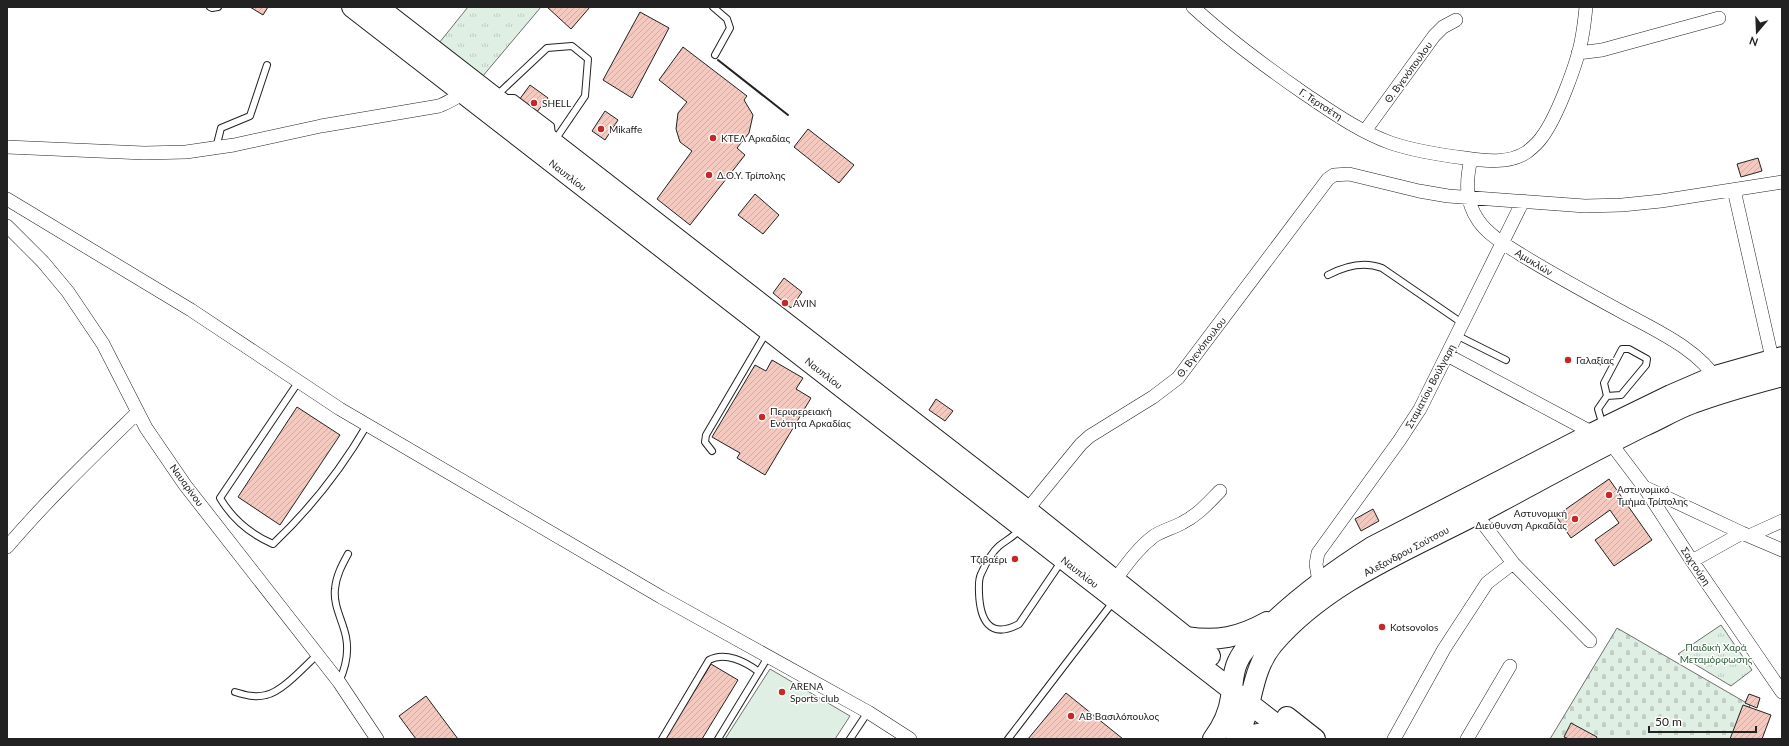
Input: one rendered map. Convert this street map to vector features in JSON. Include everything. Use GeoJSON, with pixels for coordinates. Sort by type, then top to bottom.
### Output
{"type":"FeatureCollection","features":[{"type":"Feature","properties":{"kind":"main road","name":"Ναυπλίου"},"geometry":{"type":"LineString","coordinates":[[352,7],[468,87],[494,98],[758,298],[948,446],[1024,518],[1063,558],[1187,637],[1233,682]]}},
{"type":"Feature","properties":{"kind":"main road","name":"Ναυπλίου"},"geometry":{"type":"LineString","coordinates":[[378,7],[468,87],[768,330],[1024,518],[1251,696],[1315,739]]}},
{"type":"Feature","properties":{"kind":"main road","name":"Αλεξανδρου Σούτσου"},"geometry":{"type":"LineString","coordinates":[[1236,739],[1246,720],[1259,666],[1272,646],[1313,606],[1379,563],[1476,514],[1602,435],[1671,394],[1779,371]]}},
{"type":"Feature","properties":{"kind":"main road","name":"Αλεξανδρου Σούτσου"},"geometry":{"type":"LineString","coordinates":[[1213,739],[1227,713],[1233,682],[1242,655],[1279,615],[1320,582],[1372,547],[1602,435]]}},
{"type":"Feature","properties":{"kind":"main road"},"geometry":{"type":"LineString","coordinates":[[1187,637],[1212,640],[1228,637],[1244,632],[1279,615]]}},
{"type":"Feature","properties":{"kind":"main road","name":"Ναυπλίου"},"geometry":{"type":"LineString","coordinates":[[1251,696],[1295,739]]}},
{"type":"Feature","properties":{"kind":"main road"},"geometry":{"type":"LineString","coordinates":[[1244,739],[1251,735],[1264,733],[1276,734],[1295,739]]}},
{"type":"Feature","properties":{"kind":"street","name":"Γ. Τερτσέτη"},"geometry":{"type":"LineString","coordinates":[[1193,7],[1252,57],[1329,110],[1365,131],[1390,142],[1419,150],[1471,159]]}},
{"type":"Feature","properties":{"kind":"street"},"geometry":{"type":"LineString","coordinates":[[1471,159],[1491,161],[1508,159],[1526,152],[1535,145],[1548,129],[1557,110],[1578,53],[1583,36],[1586,7]]}},
{"type":"Feature","properties":{"kind":"street"},"geometry":{"type":"LineString","coordinates":[[1578,53],[1602,50],[1719,18]]}},
{"type":"Feature","properties":{"kind":"street","name":"Θ. Βγενόπουλου"},"geometry":{"type":"LineString","coordinates":[[1365,131],[1434,36],[1443,27],[1456,20]]}},
{"type":"Feature","properties":{"kind":"street"},"geometry":{"type":"LineString","coordinates":[[7,147],[170,153],[216,148],[322,126],[439,106],[468,87]]}},
{"type":"Feature","properties":{"kind":"street","name":"Αμυκλών"},"geometry":{"type":"LineString","coordinates":[[1471,159],[1467,175],[1469,198],[1478,220],[1484,227],[1502,242],[1549,272],[1663,335],[1700,360],[1719,384]]}},
{"type":"Feature","properties":{"kind":"street","name":"Θ. Βγενόπουλου"},"geometry":{"type":"LineString","coordinates":[[1024,518],[1081,444],[1153,397],[1178,378],[1328,179],[1334,175],[1341,174],[1358,176],[1419,191],[1469,198]]}},
{"type":"Feature","properties":{"kind":"street"},"geometry":{"type":"LineString","coordinates":[[1469,198],[1585,206],[1622,205],[1782,182]]}},
{"type":"Feature","properties":{"kind":"street"},"geometry":{"type":"LineString","coordinates":[[1734,190],[1779,371]]}},
{"type":"Feature","properties":{"kind":"street"},"geometry":{"type":"LineString","coordinates":[[7,199],[191,310],[298,381],[368,425],[661,597],[868,712],[910,739]]}},
{"type":"Feature","properties":{"kind":"street","name":"Σταματίου Βούλγαρη"},"geometry":{"type":"LineString","coordinates":[[1320,582],[1316,564],[1318,553],[1412,422],[1523,202]]}},
{"type":"Feature","properties":{"kind":"street","name":"Ναυαρίνου"},"geometry":{"type":"LineString","coordinates":[[7,226],[43,262],[68,292],[103,344],[146,428],[185,485],[338,682],[377,739]]}},
{"type":"Feature","properties":{"kind":"street","name":"Σαχτούρη"},"geometry":{"type":"LineString","coordinates":[[1446,355],[1602,435],[1625,461],[1644,486],[1692,561],[1782,692]]}},
{"type":"Feature","properties":{"kind":"street"},"geometry":{"type":"LineString","coordinates":[[7,547],[77,471],[138,412]]}},
{"type":"Feature","properties":{"kind":"street"},"geometry":{"type":"LineString","coordinates":[[1644,486],[1746,535],[1782,550]]}},
{"type":"Feature","properties":{"kind":"street"},"geometry":{"type":"LineString","coordinates":[[1115,590],[1138,549],[1156,535],[1183,523],[1198,513],[1220,491]]}},
{"type":"Feature","properties":{"kind":"street"},"geometry":{"type":"LineString","coordinates":[[1476,514],[1513,563],[1590,641]]}},
{"type":"Feature","properties":{"kind":"street"},"geometry":{"type":"LineString","coordinates":[[1692,561],[1746,535],[1782,521]]}},
{"type":"Feature","properties":{"kind":"street"},"geometry":{"type":"LineString","coordinates":[[1394,739],[1444,649],[1487,583],[1513,563]]}},
{"type":"Feature","properties":{"kind":"street"},"geometry":{"type":"LineString","coordinates":[[1467,739],[1510,666]]}},
{"type":"Feature","properties":{"kind":"lane"},"geometry":{"type":"LineString","coordinates":[[210,7],[218,7]]}},
{"type":"Feature","properties":{"kind":"lane"},"geometry":{"type":"LineString","coordinates":[[713,7],[727,19],[730,28],[715,55]]}},
{"type":"Feature","properties":{"kind":"lane"},"geometry":{"type":"LineString","coordinates":[[494,98],[547,48],[572,46],[588,59],[585,96],[553,143]]}},
{"type":"Feature","properties":{"kind":"lane"},"geometry":{"type":"LineString","coordinates":[[216,148],[221,128],[250,116],[267,65]]}},
{"type":"Feature","properties":{"kind":"lane"},"geometry":{"type":"LineString","coordinates":[[1328,276],[1336,271],[1356,265],[1371,264],[1377,266],[1459,329],[1506,360]]}},
{"type":"Feature","properties":{"kind":"lane"},"geometry":{"type":"LineString","coordinates":[[712,451],[705,442],[706,435],[768,330]]}},
{"type":"Feature","properties":{"kind":"lane"},"geometry":{"type":"LineString","coordinates":[[1602,435],[1598,409],[1607,396],[1604,383],[1622,349],[1629,349],[1647,359],[1646,365],[1621,395],[1607,396]]}},
{"type":"Feature","properties":{"kind":"lane"},"geometry":{"type":"LineString","coordinates":[[298,381],[220,498],[232,517],[250,533],[273,544],[320,495],[338,472],[368,425]]}},
{"type":"Feature","properties":{"kind":"lane"},"geometry":{"type":"LineString","coordinates":[[1024,518],[1012,538],[997,548],[980,577],[982,617],[990,626],[999,630],[1009,629],[1019,624],[1063,558]]}},
{"type":"Feature","properties":{"kind":"lane"},"geometry":{"type":"LineString","coordinates":[[338,682],[344,672],[347,649],[346,637],[335,599],[334,588],[338,574],[348,554]]}},
{"type":"Feature","properties":{"kind":"lane"},"geometry":{"type":"LineString","coordinates":[[1008,739],[1091,629],[1115,590]]}},
{"type":"Feature","properties":{"kind":"lane"},"geometry":{"type":"LineString","coordinates":[[235,692],[254,696],[269,694],[285,684],[317,655]]}},
{"type":"Feature","properties":{"kind":"lane"},"geometry":{"type":"LineString","coordinates":[[662,739],[709,660],[718,657],[734,659],[743,662],[759,672]]}},
{"type":"Feature","properties":{"kind":"lane"},"geometry":{"type":"LineString","coordinates":[[718,739],[768,657]]}},
{"type":"Feature","properties":{"kind":"lane"},"geometry":{"type":"LineString","coordinates":[[850,739],[868,712]]}},
{"type":"Feature","properties":{"kind":"green space"},"geometry":{"type":"Polygon","coordinates":[[[468,7],[541,7],[482,77],[439,43],[468,7]]]}},
{"type":"Feature","properties":{"kind":"green space","name":"Παιδική Χαρά Μεταμόρφωσης"},"geometry":{"type":"Polygon","coordinates":[[[1721,625],[1752,670],[1731,686],[1678,654],[1721,625]]]}},
{"type":"Feature","properties":{"kind":"green space"},"geometry":{"type":"Polygon","coordinates":[[[1617,628],[1750,705],[1739,739],[1550,739],[1617,628]]]}},
{"type":"Feature","properties":{"kind":"green space","name":"ARENA Sports club"},"geometry":{"type":"Polygon","coordinates":[[[770,669],[850,716],[835,739],[725,739],[770,669]]]}},
{"type":"Feature","properties":{"kind":"building"},"geometry":{"type":"Polygon","coordinates":[[[250,7],[268,7],[263,15],[250,7]]]}},
{"type":"Feature","properties":{"kind":"building"},"geometry":{"type":"Polygon","coordinates":[[[547,7],[590,7],[571,29],[547,7]]]}},
{"type":"Feature","properties":{"kind":"building"},"geometry":{"type":"Polygon","coordinates":[[[640,12],[669,28],[632,98],[603,80],[640,12]]]}},
{"type":"Feature","properties":{"kind":"building","name":"ΚΤΕΛ Αρκαδίας"},"geometry":{"type":"Polygon","coordinates":[[[683,47],[747,96],[744,100],[753,115],[749,133],[737,148],[745,155],[690,225],[657,199],[692,151],[680,142],[676,129],[678,113],[687,102],[659,80],[683,47]]]}},
{"type":"Feature","properties":{"kind":"building"},"geometry":{"type":"Polygon","coordinates":[[[530,85],[548,98],[536,113],[519,100],[530,85]]]}},
{"type":"Feature","properties":{"kind":"building"},"geometry":{"type":"Polygon","coordinates":[[[605,111],[618,120],[605,140],[592,131],[605,111]]]}},
{"type":"Feature","properties":{"kind":"building"},"geometry":{"type":"Polygon","coordinates":[[[808,129],[854,165],[839,183],[794,147],[808,129]]]}},
{"type":"Feature","properties":{"kind":"building"},"geometry":{"type":"Polygon","coordinates":[[[1758,158],[1762,171],[1741,177],[1737,164],[1758,158]]]}},
{"type":"Feature","properties":{"kind":"building"},"geometry":{"type":"Polygon","coordinates":[[[755,194],[779,215],[763,234],[738,215],[755,194]]]}},
{"type":"Feature","properties":{"kind":"building"},"geometry":{"type":"Polygon","coordinates":[[[784,278],[802,292],[791,308],[773,293],[784,278]]]}},
{"type":"Feature","properties":{"kind":"building","name":"Περιφερειακή Ενότητα Αρκαδίας"},"geometry":{"type":"Polygon","coordinates":[[[772,360],[803,378],[796,389],[811,398],[765,475],[737,458],[740,453],[712,437],[755,365],[766,371],[772,360]]]}},
{"type":"Feature","properties":{"kind":"building"},"geometry":{"type":"Polygon","coordinates":[[[936,399],[953,411],[945,421],[929,410],[936,399]]]}},
{"type":"Feature","properties":{"kind":"building"},"geometry":{"type":"Polygon","coordinates":[[[297,407],[340,435],[280,525],[238,497],[297,407]]]}},
{"type":"Feature","properties":{"kind":"building"},"geometry":{"type":"Polygon","coordinates":[[[1609,479],[1652,540],[1614,566],[1595,540],[1619,523],[1610,510],[1571,538],[1556,516],[1609,479]]]}},
{"type":"Feature","properties":{"kind":"building"},"geometry":{"type":"Polygon","coordinates":[[[1373,509],[1379,521],[1361,531],[1355,519],[1373,509]]]}},
{"type":"Feature","properties":{"kind":"building"},"geometry":{"type":"Polygon","coordinates":[[[711,664],[738,680],[702,739],[665,739],[711,664]]]}},
{"type":"Feature","properties":{"kind":"building","name":"ΑΒ Βασιλόπουλος"},"geometry":{"type":"Polygon","coordinates":[[[1066,693],[1123,739],[1028,739],[1066,693]]]}},
{"type":"Feature","properties":{"kind":"building"},"geometry":{"type":"Polygon","coordinates":[[[1749,694],[1760,698],[1757,708],[1745,703],[1749,694]]]}},
{"type":"Feature","properties":{"kind":"building"},"geometry":{"type":"Polygon","coordinates":[[[426,696],[458,739],[416,739],[399,716],[426,696]]]}},
{"type":"Feature","properties":{"kind":"building"},"geometry":{"type":"Polygon","coordinates":[[[1743,705],[1771,715],[1762,739],[1730,739],[1743,705]]]}},
{"type":"Feature","properties":{"kind":"building"},"geometry":{"type":"Polygon","coordinates":[[[1571,723],[1597,737],[1596,739],[1569,739],[1564,737],[1571,723]]]}},
{"type":"Feature","properties":{"kind":"wall"},"geometry":{"type":"LineString","coordinates":[[718,60],[788,115]]}},
{"type":"Feature","properties":{"kind":"place","name":"SHELL"},"geometry":{"type":"Point","coordinates":[534,103]}},
{"type":"Feature","properties":{"kind":"place","name":"Mikaffe"},"geometry":{"type":"Point","coordinates":[601,129]}},
{"type":"Feature","properties":{"kind":"place","name":"ΚΤΕΛ Αρκαδίας"},"geometry":{"type":"Point","coordinates":[713,138]}},
{"type":"Feature","properties":{"kind":"place","name":"Δ.Ο.Υ. Τρίπολης"},"geometry":{"type":"Point","coordinates":[709,175]}},
{"type":"Feature","properties":{"kind":"place","name":"AVIN"},"geometry":{"type":"Point","coordinates":[785,303]}},
{"type":"Feature","properties":{"kind":"place","name":"Γαλαξίας"},"geometry":{"type":"Point","coordinates":[1568,360]}},
{"type":"Feature","properties":{"kind":"place","name":"Περιφερειακή Ενότητα Αρκαδίας"},"geometry":{"type":"Point","coordinates":[762,417]}},
{"type":"Feature","properties":{"kind":"place","name":"Αστυνομικό Τμήμα Τρίπολης"},"geometry":{"type":"Point","coordinates":[1609,495]}},
{"type":"Feature","properties":{"kind":"place","name":"Αστυνομική Διεύθυνση Αρκαδίας"},"geometry":{"type":"Point","coordinates":[1575,519]}},
{"type":"Feature","properties":{"kind":"place","name":"Τζιβαέρι"},"geometry":{"type":"Point","coordinates":[1015,559]}},
{"type":"Feature","properties":{"kind":"place","name":"Kotsovolos"},"geometry":{"type":"Point","coordinates":[1382,627]}},
{"type":"Feature","properties":{"kind":"place","name":"ARENA Sports club"},"geometry":{"type":"Point","coordinates":[782,692]}},
{"type":"Feature","properties":{"kind":"place","name":"ΑΒ Βασιλόπουλος"},"geometry":{"type":"Point","coordinates":[1071,716]}}]}
